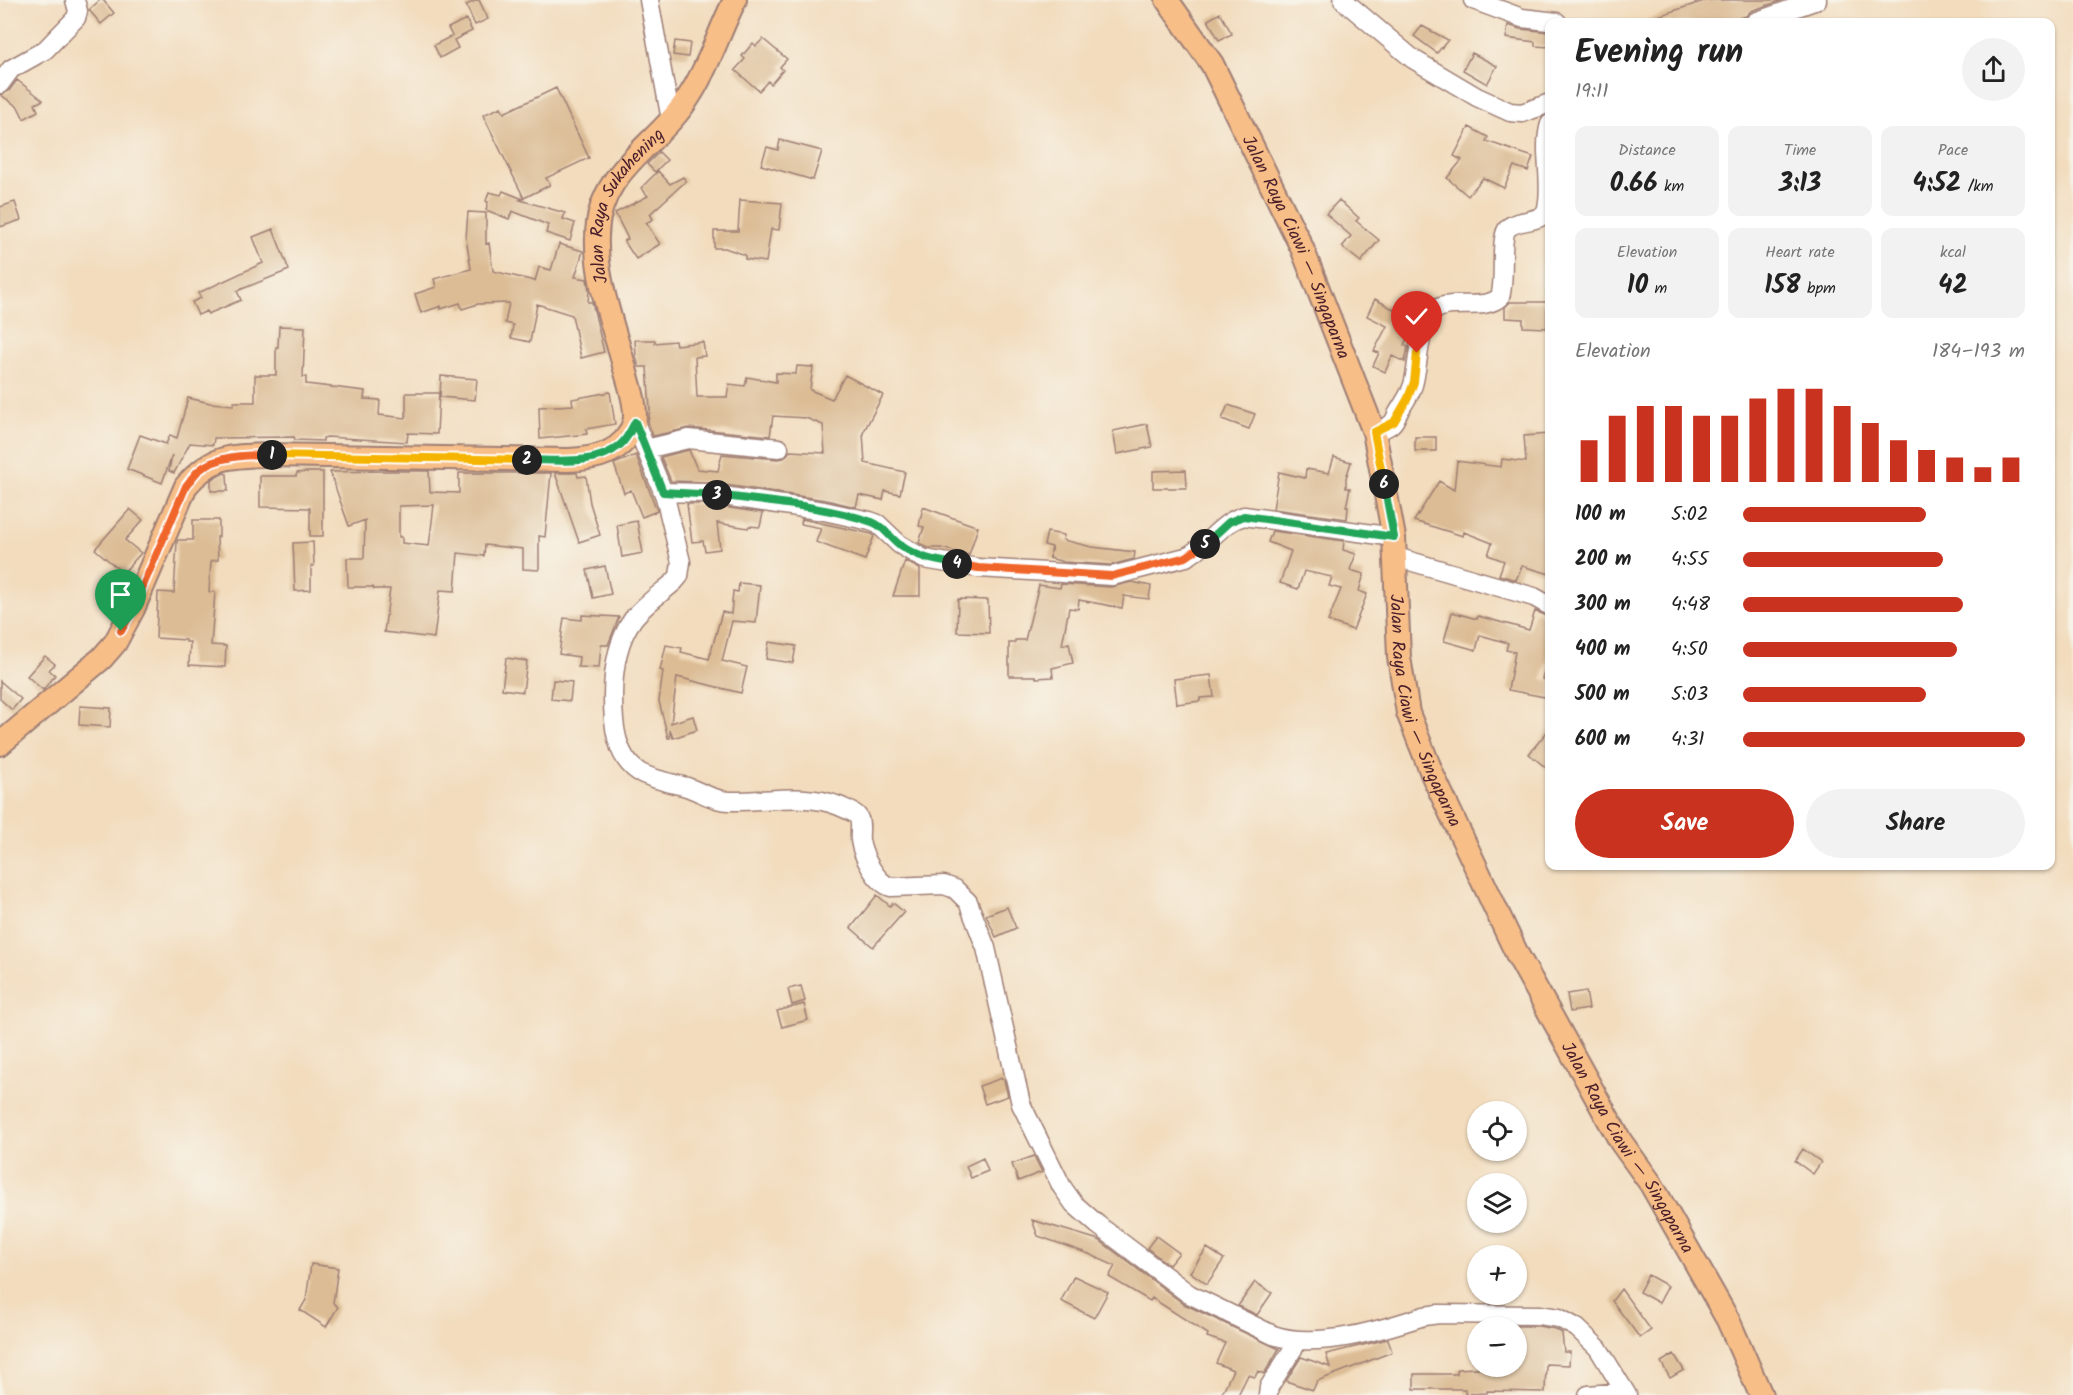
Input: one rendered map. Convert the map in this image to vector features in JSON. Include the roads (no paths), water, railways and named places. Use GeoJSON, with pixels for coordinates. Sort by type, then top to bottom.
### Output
{"type":"FeatureCollection","features":[{"type":"Feature","properties":{"kind":"main road","name":"Jalan Raya Sukahening"},"geometry":{"type":"LineString","coordinates":[[635,422],[633,399],[607,302],[597,253],[598,218],[603,198],[613,181],[671,120],[690,96],[735,0]]}},
{"type":"Feature","properties":{"kind":"main road","name":"Jalan Raya Ciawi — Singaparna"},"geometry":{"type":"LineString","coordinates":[[1167,0],[1212,64],[1297,238],[1374,432],[1395,547],[1399,657],[1408,712],[1433,776],[1517,954],[1621,1142],[1650,1184],[1722,1310],[1761,1395]]}},
{"type":"Feature","properties":{"kind":"main road"},"geometry":{"type":"LineString","coordinates":[[0,744],[102,658],[114,643],[133,609],[186,486],[198,471],[211,463],[242,456],[269,455],[590,459],[607,454],[620,445],[635,422]]}},
{"type":"Feature","properties":{"kind":"street"},"geometry":{"type":"LineString","coordinates":[[0,84],[11,69],[45,50],[76,18],[78,11],[75,0]]}},
{"type":"Feature","properties":{"kind":"street"},"geometry":{"type":"LineString","coordinates":[[649,0],[671,120]]}},
{"type":"Feature","properties":{"kind":"street"},"geometry":{"type":"LineString","coordinates":[[1343,0],[1413,59],[1477,97],[1510,112],[1522,113],[1545,105]]}},
{"type":"Feature","properties":{"kind":"street"},"geometry":{"type":"LineString","coordinates":[[1473,0],[1522,18],[1545,21]]}},
{"type":"Feature","properties":{"kind":"street"},"geometry":{"type":"LineString","coordinates":[[1766,18],[1817,0]]}},
{"type":"Feature","properties":{"kind":"street"},"geometry":{"type":"LineString","coordinates":[[1374,432],[1394,422],[1408,398],[1414,382],[1417,353],[1422,335],[1432,313],[1445,306],[1468,306],[1491,302],[1500,297],[1504,286],[1503,247],[1506,231],[1509,226],[1541,216],[1545,212]]}},
{"type":"Feature","properties":{"kind":"street"},"geometry":{"type":"LineString","coordinates":[[635,422],[663,492],[681,570],[674,582],[641,610],[628,627],[615,663],[613,720],[624,756],[633,767],[640,772],[693,789],[718,800],[819,800],[837,805],[858,817],[861,844],[877,878],[885,885],[944,885],[955,889],[974,913],[986,948],[1020,1104],[1062,1187],[1074,1204],[1091,1220],[1189,1294],[1273,1335],[1298,1341],[1338,1339],[1439,1314],[1539,1315],[1559,1318],[1577,1328],[1598,1348],[1626,1394],[1588,1395]]}},
{"type":"Feature","properties":{"kind":"street"},"geometry":{"type":"LineString","coordinates":[[646,450],[688,439],[779,448]]}},
{"type":"Feature","properties":{"kind":"street"},"geometry":{"type":"LineString","coordinates":[[663,492],[703,493],[824,511],[870,521],[878,524],[899,544],[924,559],[986,568],[1116,575],[1186,557],[1196,552],[1229,522],[1244,516],[1395,547],[1534,597],[1545,603]]}},
{"type":"Feature","properties":{"kind":"street"},"geometry":{"type":"LineString","coordinates":[[1268,1395],[1269,1387],[1298,1341]]}}]}
